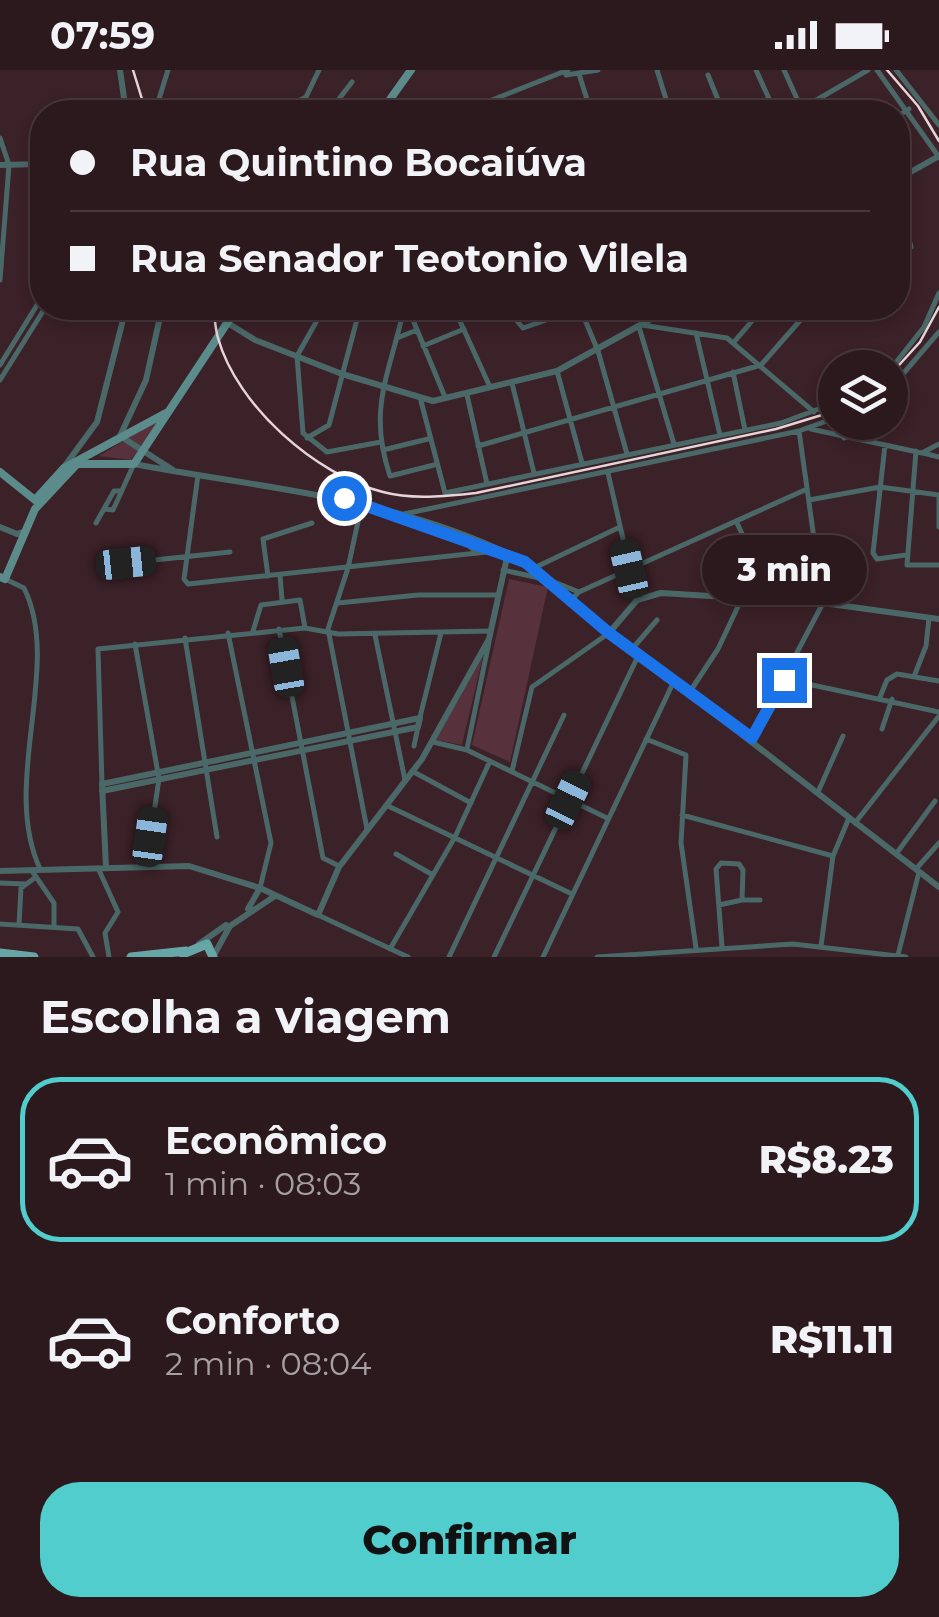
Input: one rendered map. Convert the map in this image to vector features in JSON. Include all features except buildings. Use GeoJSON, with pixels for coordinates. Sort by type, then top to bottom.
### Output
{"type":"FeatureCollection","features":[{"type":"Feature","properties":{"kind":"main road"},"geometry":{"type":"LineString","coordinates":[[389,100],[411,70]]}},
{"type":"Feature","properties":{"kind":"main road"},"geometry":{"type":"LineString","coordinates":[[35,505],[76,462],[134,464],[226,322]]}},
{"type":"Feature","properties":{"kind":"main road"},"geometry":{"type":"LineString","coordinates":[[3,578],[35,505],[64,468],[168,413]]}},
{"type":"Feature","properties":{"kind":"main road"},"geometry":{"type":"LineString","coordinates":[[99,461],[96,454],[104,444]]}},
{"type":"Feature","properties":{"kind":"main road"},"geometry":{"type":"LineString","coordinates":[[1,472],[35,505]]}},
{"type":"Feature","properties":{"kind":"main road"},"geometry":{"type":"LineString","coordinates":[[131,957],[183,954],[199,944],[209,946],[213,957]]}},
{"type":"Feature","properties":{"kind":"main road"},"geometry":{"type":"LineString","coordinates":[[1,955],[34,957]]}},
{"type":"Feature","properties":{"kind":"street"},"geometry":{"type":"LineString","coordinates":[[120,70],[124,100]]}},
{"type":"Feature","properties":{"kind":"street"},"geometry":{"type":"LineString","coordinates":[[158,100],[168,70]]}},
{"type":"Feature","properties":{"kind":"street"},"geometry":{"type":"LineString","coordinates":[[300,100],[306,97],[319,70]]}},
{"type":"Feature","properties":{"kind":"street"},"geometry":{"type":"LineString","coordinates":[[492,100],[566,72],[598,70]]}},
{"type":"Feature","properties":{"kind":"street"},"geometry":{"type":"LineString","coordinates":[[657,70],[666,100]]}},
{"type":"Feature","properties":{"kind":"street"},"geometry":{"type":"LineString","coordinates":[[756,70],[770,100]]}},
{"type":"Feature","properties":{"kind":"street"},"geometry":{"type":"LineString","coordinates":[[796,70],[785,73],[797,99]]}},
{"type":"Feature","properties":{"kind":"street"},"geometry":{"type":"LineString","coordinates":[[820,100],[868,70]]}},
{"type":"Feature","properties":{"kind":"street"},"geometry":{"type":"LineString","coordinates":[[877,70],[901,100]]}},
{"type":"Feature","properties":{"kind":"street"},"geometry":{"type":"LineString","coordinates":[[896,70],[939,125]]}},
{"type":"Feature","properties":{"kind":"street"},"geometry":{"type":"LineString","coordinates":[[579,74],[587,100]]}},
{"type":"Feature","properties":{"kind":"street"},"geometry":{"type":"LineString","coordinates":[[708,75],[718,100]]}},
{"type":"Feature","properties":{"kind":"street"},"geometry":{"type":"LineString","coordinates":[[338,100],[352,82]]}},
{"type":"Feature","properties":{"kind":"street"},"geometry":{"type":"LineString","coordinates":[[910,112],[939,156],[910,172]]}},
{"type":"Feature","properties":{"kind":"street"},"geometry":{"type":"LineString","coordinates":[[0,138],[5,165],[0,280]]}},
{"type":"Feature","properties":{"kind":"street"},"geometry":{"type":"LineString","coordinates":[[5,165],[30,164]]}},
{"type":"Feature","properties":{"kind":"street"},"geometry":{"type":"LineString","coordinates":[[906,350],[924,328],[939,294]]}},
{"type":"Feature","properties":{"kind":"street"},"geometry":{"type":"LineString","coordinates":[[0,365],[30,316]]}},
{"type":"Feature","properties":{"kind":"street"},"geometry":{"type":"LineString","coordinates":[[0,380],[38,320]]}},
{"type":"Feature","properties":{"kind":"street"},"geometry":{"type":"LineString","coordinates":[[64,468],[97,422],[123,320]]}},
{"type":"Feature","properties":{"kind":"street"},"geometry":{"type":"LineString","coordinates":[[159,320],[146,380],[120,436],[176,472]]}},
{"type":"Feature","properties":{"kind":"street"},"geometry":{"type":"LineString","coordinates":[[306,438],[297,356],[317,320]]}},
{"type":"Feature","properties":{"kind":"street"},"geometry":{"type":"LineString","coordinates":[[306,438],[329,425],[357,320]]}},
{"type":"Feature","properties":{"kind":"street"},"geometry":{"type":"LineString","coordinates":[[402,320],[378,414],[381,442],[389,474],[434,466]]}},
{"type":"Feature","properties":{"kind":"street"},"geometry":{"type":"LineString","coordinates":[[411,320],[446,399]]}},
{"type":"Feature","properties":{"kind":"street"},"geometry":{"type":"LineString","coordinates":[[460,320],[491,389]]}},
{"type":"Feature","properties":{"kind":"street"},"geometry":{"type":"LineString","coordinates":[[516,320],[523,328],[546,320]]}},
{"type":"Feature","properties":{"kind":"street"},"geometry":{"type":"LineString","coordinates":[[585,320],[598,351],[627,454]]}},
{"type":"Feature","properties":{"kind":"street"},"geometry":{"type":"LineString","coordinates":[[226,322],[256,340],[421,401],[466,395],[557,371],[650,320]]}},
{"type":"Feature","properties":{"kind":"street"},"geometry":{"type":"LineString","coordinates":[[734,342],[753,320]]}},
{"type":"Feature","properties":{"kind":"street"},"geometry":{"type":"LineString","coordinates":[[478,446],[760,365],[800,320]]}},
{"type":"Feature","properties":{"kind":"street"},"geometry":{"type":"LineString","coordinates":[[640,326],[696,332],[734,342],[814,412]]}},
{"type":"Feature","properties":{"kind":"street"},"geometry":{"type":"LineString","coordinates":[[640,326],[674,445]]}},
{"type":"Feature","properties":{"kind":"street"},"geometry":{"type":"LineString","coordinates":[[424,346],[464,329]]}},
{"type":"Feature","properties":{"kind":"street"},"geometry":{"type":"LineString","coordinates":[[397,338],[416,330]]}},
{"type":"Feature","properties":{"kind":"street"},"geometry":{"type":"LineString","coordinates":[[696,332],[720,436]]}},
{"type":"Feature","properties":{"kind":"street"},"geometry":{"type":"LineString","coordinates":[[908,368],[939,332]]}},
{"type":"Feature","properties":{"kind":"street"},"geometry":{"type":"LineString","coordinates":[[557,371],[582,463]]}},
{"type":"Feature","properties":{"kind":"street"},"geometry":{"type":"LineString","coordinates":[[733,372],[745,430]]}},
{"type":"Feature","properties":{"kind":"street"},"geometry":{"type":"LineString","coordinates":[[512,384],[534,474]]}},
{"type":"Feature","properties":{"kind":"street"},"geometry":{"type":"LineString","coordinates":[[466,395],[488,485]]}},
{"type":"Feature","properties":{"kind":"street"},"geometry":{"type":"LineString","coordinates":[[421,401],[442,492],[720,436],[818,411]]}},
{"type":"Feature","properties":{"kind":"street"},"geometry":{"type":"LineString","coordinates":[[402,515],[818,425]]}},
{"type":"Feature","properties":{"kind":"street"},"geometry":{"type":"LineString","coordinates":[[808,428],[818,431]]}},
{"type":"Feature","properties":{"kind":"street"},"geometry":{"type":"LineString","coordinates":[[752,738],[823,603],[799,431]]}},
{"type":"Feature","properties":{"kind":"street"},"geometry":{"type":"LineString","coordinates":[[306,438],[329,452],[381,442]]}},
{"type":"Feature","properties":{"kind":"street"},"geometry":{"type":"LineString","coordinates":[[383,450],[428,439]]}},
{"type":"Feature","properties":{"kind":"street"},"geometry":{"type":"LineString","coordinates":[[858,440],[939,457]]}},
{"type":"Feature","properties":{"kind":"street"},"geometry":{"type":"LineString","coordinates":[[885,444],[874,557],[906,555]]}},
{"type":"Feature","properties":{"kind":"street"},"geometry":{"type":"LineString","coordinates":[[919,452],[939,444]]}},
{"type":"Feature","properties":{"kind":"street"},"geometry":{"type":"LineString","coordinates":[[919,452],[906,566],[939,566]]}},
{"type":"Feature","properties":{"kind":"street"},"geometry":{"type":"LineString","coordinates":[[96,524],[104,508],[113,510],[134,464],[362,503],[504,552],[534,568],[609,633],[752,738],[939,887]]}},
{"type":"Feature","properties":{"kind":"street"},"geometry":{"type":"LineString","coordinates":[[608,473],[637,600]]}},
{"type":"Feature","properties":{"kind":"street"},"geometry":{"type":"LineString","coordinates":[[198,475],[186,556],[184,579],[188,584],[504,552]]}},
{"type":"Feature","properties":{"kind":"street"},"geometry":{"type":"LineString","coordinates":[[809,500],[880,487],[939,496],[938,525]]}},
{"type":"Feature","properties":{"kind":"street"},"geometry":{"type":"LineString","coordinates":[[569,601],[579,592],[807,489]]}},
{"type":"Feature","properties":{"kind":"street"},"geometry":{"type":"LineString","coordinates":[[362,503],[348,568],[328,629],[367,829]]}},
{"type":"Feature","properties":{"kind":"street"},"geometry":{"type":"LineString","coordinates":[[429,508],[430,525]]}},
{"type":"Feature","properties":{"kind":"street"},"geometry":{"type":"LineString","coordinates":[[737,522],[773,600]]}},
{"type":"Feature","properties":{"kind":"street"},"geometry":{"type":"LineString","coordinates":[[268,576],[263,538],[312,523]]}},
{"type":"Feature","properties":{"kind":"street"},"geometry":{"type":"LineString","coordinates":[[0,527],[17,534],[24,532]]}},
{"type":"Feature","properties":{"kind":"street"},"geometry":{"type":"LineString","coordinates":[[534,568],[620,527]]}},
{"type":"Feature","properties":{"kind":"street"},"geometry":{"type":"LineString","coordinates":[[458,536],[477,553]]}},
{"type":"Feature","properties":{"kind":"street"},"geometry":{"type":"LineString","coordinates":[[126,563],[230,552]]}},
{"type":"Feature","properties":{"kind":"street"},"geometry":{"type":"LineString","coordinates":[[466,750],[504,552]]}},
{"type":"Feature","properties":{"kind":"street"},"geometry":{"type":"LineString","coordinates":[[503,570],[545,579],[579,592]]}},
{"type":"Feature","properties":{"kind":"street"},"geometry":{"type":"LineString","coordinates":[[280,574],[282,600]]}},
{"type":"Feature","properties":{"kind":"street"},"geometry":{"type":"LineString","coordinates":[[3,578],[24,588],[35,616],[22,786],[36,872],[54,902],[54,926]]}},
{"type":"Feature","properties":{"kind":"street"},"geometry":{"type":"LineString","coordinates":[[512,771],[532,687],[609,633],[637,600],[677,592],[823,603],[939,619]]}},
{"type":"Feature","properties":{"kind":"street"},"geometry":{"type":"LineString","coordinates":[[338,603],[498,594]]}},
{"type":"Feature","properties":{"kind":"street"},"geometry":{"type":"LineString","coordinates":[[689,692],[718,649],[742,598]]}},
{"type":"Feature","properties":{"kind":"street"},"geometry":{"type":"LineString","coordinates":[[253,631],[261,605],[282,600],[300,600],[305,628]]}},
{"type":"Feature","properties":{"kind":"street"},"geometry":{"type":"LineString","coordinates":[[914,674],[926,646],[929,618]]}},
{"type":"Feature","properties":{"kind":"street"},"geometry":{"type":"LineString","coordinates":[[494,957],[636,651],[657,620]]}},
{"type":"Feature","properties":{"kind":"street"},"geometry":{"type":"LineString","coordinates":[[108,957],[104,932],[118,912],[102,867],[96,654],[101,648],[305,628],[328,629],[338,634],[490,635]]}},
{"type":"Feature","properties":{"kind":"street"},"geometry":{"type":"LineString","coordinates":[[279,629],[324,860],[340,867]]}},
{"type":"Feature","properties":{"kind":"street"},"geometry":{"type":"LineString","coordinates":[[199,944],[248,908],[260,888],[271,846],[228,633]]}},
{"type":"Feature","properties":{"kind":"street"},"geometry":{"type":"LineString","coordinates":[[414,746],[442,633]]}},
{"type":"Feature","properties":{"kind":"street"},"geometry":{"type":"LineString","coordinates":[[374,634],[405,780]]}},
{"type":"Feature","properties":{"kind":"street"},"geometry":{"type":"LineString","coordinates":[[318,916],[340,867],[433,742],[490,635]]}},
{"type":"Feature","properties":{"kind":"street"},"geometry":{"type":"LineString","coordinates":[[186,638],[217,838]]}},
{"type":"Feature","properties":{"kind":"street"},"geometry":{"type":"LineString","coordinates":[[135,644],[158,776],[146,866]]}},
{"type":"Feature","properties":{"kind":"street"},"geometry":{"type":"LineString","coordinates":[[880,697],[892,675],[914,674],[939,680]]}},
{"type":"Feature","properties":{"kind":"street"},"geometry":{"type":"LineString","coordinates":[[784,680],[892,699],[939,714],[852,820],[833,856],[820,946]]}},
{"type":"Feature","properties":{"kind":"street"},"geometry":{"type":"LineString","coordinates":[[543,957],[674,682]]}},
{"type":"Feature","properties":{"kind":"street"},"geometry":{"type":"LineString","coordinates":[[882,729],[892,699]]}},
{"type":"Feature","properties":{"kind":"street"},"geometry":{"type":"LineString","coordinates":[[449,957],[564,715]]}},
{"type":"Feature","properties":{"kind":"street"},"geometry":{"type":"LineString","coordinates":[[102,787],[419,722]]}},
{"type":"Feature","properties":{"kind":"street"},"geometry":{"type":"LineString","coordinates":[[818,792],[843,736]]}},
{"type":"Feature","properties":{"kind":"street"},"geometry":{"type":"LineString","coordinates":[[646,739],[680,749],[687,758],[680,815],[696,948]]}},
{"type":"Feature","properties":{"kind":"street"},"geometry":{"type":"LineString","coordinates":[[433,742],[466,750],[607,818]]}},
{"type":"Feature","properties":{"kind":"street"},"geometry":{"type":"LineString","coordinates":[[390,949],[454,837],[490,761]]}},
{"type":"Feature","properties":{"kind":"street"},"geometry":{"type":"LineString","coordinates":[[412,771],[471,803]]}},
{"type":"Feature","properties":{"kind":"street"},"geometry":{"type":"LineString","coordinates":[[896,854],[935,800]]}},
{"type":"Feature","properties":{"kind":"street"},"geometry":{"type":"LineString","coordinates":[[386,805],[572,894]]}},
{"type":"Feature","properties":{"kind":"street"},"geometry":{"type":"LineString","coordinates":[[680,815],[833,856]]}},
{"type":"Feature","properties":{"kind":"street"},"geometry":{"type":"LineString","coordinates":[[597,957],[793,944],[902,956],[918,871],[939,844]]}},
{"type":"Feature","properties":{"kind":"street"},"geometry":{"type":"LineString","coordinates":[[396,854],[433,875]]}},
{"type":"Feature","properties":{"kind":"street"},"geometry":{"type":"LineString","coordinates":[[722,947],[716,869],[720,863],[742,868],[742,900]]}},
{"type":"Feature","properties":{"kind":"street"},"geometry":{"type":"LineString","coordinates":[[0,871],[189,866],[260,888],[408,957]]}},
{"type":"Feature","properties":{"kind":"street"},"geometry":{"type":"LineString","coordinates":[[19,925],[18,900],[24,884],[36,872]]}},
{"type":"Feature","properties":{"kind":"street"},"geometry":{"type":"LineString","coordinates":[[0,883],[24,884]]}},
{"type":"Feature","properties":{"kind":"street"},"geometry":{"type":"LineString","coordinates":[[213,957],[230,926],[276,896]]}},
{"type":"Feature","properties":{"kind":"street"},"geometry":{"type":"LineString","coordinates":[[719,905],[760,900]]}},
{"type":"Feature","properties":{"kind":"street"},"geometry":{"type":"LineString","coordinates":[[0,924],[78,928],[94,957]]}},
{"type":"Feature","properties":{"kind":"street"},"geometry":{"type":"LineString","coordinates":[[792,957],[793,944]]}},
{"type":"Feature","properties":{"kind":"shaded area"},"geometry":{"type":"Polygon","coordinates":[[[154,422],[157,424],[131,460],[99,456],[154,422]]]}},
{"type":"Feature","properties":{"kind":"shaded area"},"geometry":{"type":"Polygon","coordinates":[[[509,579],[548,587],[510,762],[472,745],[509,579]]]}},
{"type":"Feature","properties":{"kind":"shaded area"},"geometry":{"type":"Polygon","coordinates":[[[483,656],[462,745],[436,740],[483,656]]]}},
{"type":"Feature","properties":{"kind":"railway"},"geometry":{"type":"LineString","coordinates":[[133,70],[142,100]]}},
{"type":"Feature","properties":{"kind":"railway"},"geometry":{"type":"LineString","coordinates":[[887,70],[918,106],[939,141]]}},
{"type":"Feature","properties":{"kind":"railway"},"geometry":{"type":"LineString","coordinates":[[908,355],[939,307]]}},
{"type":"Feature","properties":{"kind":"railway"},"geometry":{"type":"LineString","coordinates":[[215,320],[218,338],[242,388],[282,434],[306,454],[357,483],[406,496],[476,493],[776,429],[818,416]]}},
{"type":"Feature","properties":{"kind":"route"},"geometry":{"type":"LineString","coordinates":[[344,498],[402,515],[525,562],[609,633],[752,738],[784,680]]}}]}
